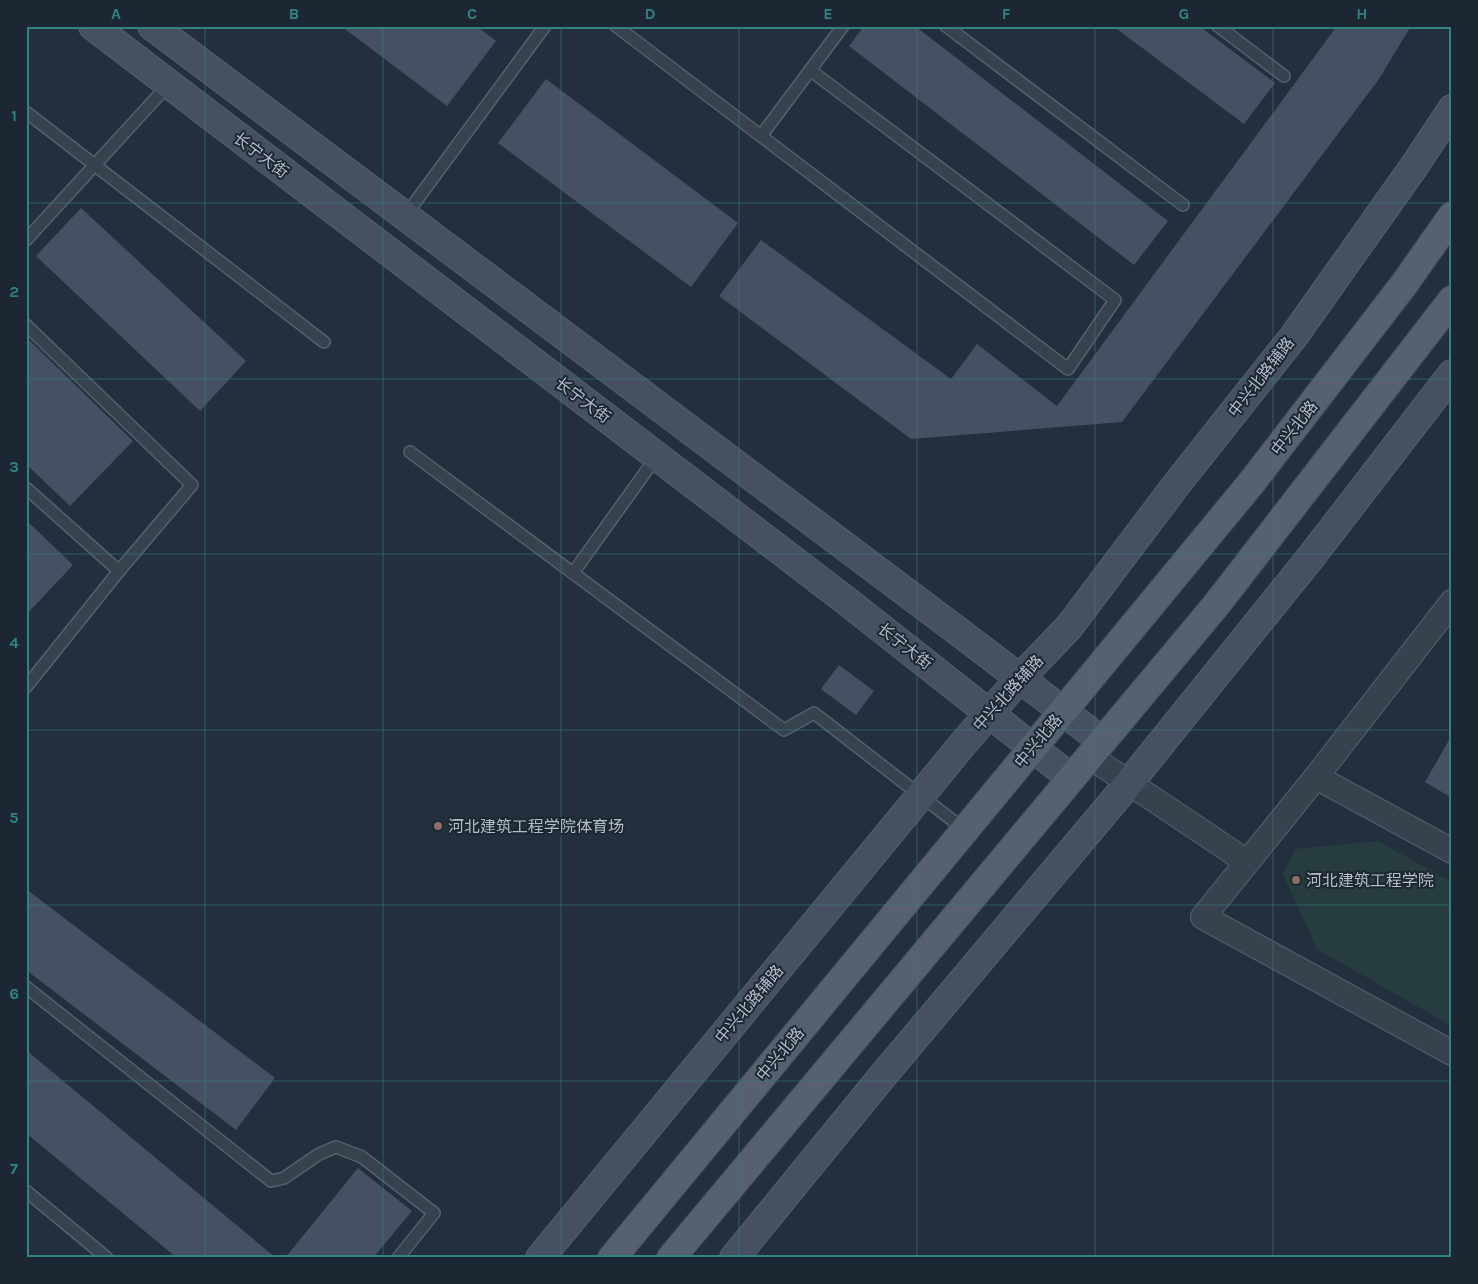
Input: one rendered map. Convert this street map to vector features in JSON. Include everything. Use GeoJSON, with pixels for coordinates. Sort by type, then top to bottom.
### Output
{"type":"FeatureCollection","features":[{"type":"Feature","properties":{"kind":"main road","name":"中兴北路"},"geometry":{"type":"LineString","coordinates":[[612,1258],[1258,474],[1405,283],[1452,216]]}},
{"type":"Feature","properties":{"kind":"main road"},"geometry":{"type":"LineString","coordinates":[[671,1258],[1217,604],[1452,300]]}},
{"type":"Feature","properties":{"kind":"street","name":"长宁大街"},"geometry":{"type":"LineString","coordinates":[[92,26],[844,599],[1071,778]]}},
{"type":"Feature","properties":{"kind":"street"},"geometry":{"type":"LineString","coordinates":[[152,26],[1063,711],[1129,783],[1247,862]]}},
{"type":"Feature","properties":{"kind":"street","name":"中兴北路辅路"},"geometry":{"type":"LineString","coordinates":[[540,1258],[920,796],[1020,678],[1069,627],[1176,485],[1294,336],[1415,165],[1452,109]]}},
{"type":"Feature","properties":{"kind":"street"},"geometry":{"type":"LineString","coordinates":[[734,1258],[881,1078],[1129,783],[1311,557],[1452,374]]}},
{"type":"Feature","properties":{"kind":"street"},"geometry":{"type":"LineString","coordinates":[[1452,602],[1316,777],[1203,917],[1452,1054]]}},
{"type":"Feature","properties":{"kind":"street"},"geometry":{"type":"LineString","coordinates":[[1316,777],[1452,851]]}},
{"type":"Feature","properties":{"kind":"lane"},"geometry":{"type":"LineString","coordinates":[[405,216],[545,26]]}},
{"type":"Feature","properties":{"kind":"lane"},"geometry":{"type":"LineString","coordinates":[[616,26],[1068,369],[1115,300],[810,70]]}},
{"type":"Feature","properties":{"kind":"lane"},"geometry":{"type":"LineString","coordinates":[[761,136],[843,26]]}},
{"type":"Feature","properties":{"kind":"lane"},"geometry":{"type":"LineString","coordinates":[[946,26],[1183,205]]}},
{"type":"Feature","properties":{"kind":"lane"},"geometry":{"type":"LineString","coordinates":[[1218,26],[1284,76]]}},
{"type":"Feature","properties":{"kind":"lane"},"geometry":{"type":"LineString","coordinates":[[26,240],[169,84]]}},
{"type":"Feature","properties":{"kind":"lane"},"geometry":{"type":"LineString","coordinates":[[26,112],[324,342]]}},
{"type":"Feature","properties":{"kind":"lane"},"geometry":{"type":"LineString","coordinates":[[26,325],[192,485],[119,571],[26,687]]}},
{"type":"Feature","properties":{"kind":"lane"},"geometry":{"type":"LineString","coordinates":[[410,452],[784,730],[814,713],[965,830]]}},
{"type":"Feature","properties":{"kind":"lane"},"geometry":{"type":"LineString","coordinates":[[572,572],[657,456]]}},
{"type":"Feature","properties":{"kind":"lane"},"geometry":{"type":"LineString","coordinates":[[26,488],[119,571]]}},
{"type":"Feature","properties":{"kind":"lane"},"geometry":{"type":"LineString","coordinates":[[28,993],[271,1181],[284,1178],[319,1154],[336,1147],[362,1157],[434,1213],[398,1258]]}},
{"type":"Feature","properties":{"kind":"lane"},"geometry":{"type":"LineString","coordinates":[[26,1191],[107,1258]]}},
{"type":"Feature","properties":{"kind":"green space"},"geometry":{"type":"Polygon","coordinates":[[[1378,841],[1452,882],[1452,1026],[1317,949],[1283,874],[1295,849],[1378,841]]]}},
{"type":"Feature","properties":{"kind":"building"},"geometry":{"type":"Polygon","coordinates":[[[341,26],[476,26],[496,41],[447,106],[341,26]]]}},
{"type":"Feature","properties":{"kind":"building"},"geometry":{"type":"Polygon","coordinates":[[[864,26],[915,26],[1168,221],[1134,265],[849,46],[864,26]]]}},
{"type":"Feature","properties":{"kind":"building"},"geometry":{"type":"Polygon","coordinates":[[[1113,26],[1199,26],[1275,83],[1244,124],[1113,26]]]}},
{"type":"Feature","properties":{"kind":"building"},"geometry":{"type":"Polygon","coordinates":[[[1337,26],[1411,26],[1379,79],[1122,422],[911,439],[719,296],[761,240],[951,379],[977,344],[1057,406],[1337,26]]]}},
{"type":"Feature","properties":{"kind":"building"},"geometry":{"type":"Polygon","coordinates":[[[546,79],[738,223],[691,287],[498,143],[546,79]]]}},
{"type":"Feature","properties":{"kind":"building"},"geometry":{"type":"Polygon","coordinates":[[[81,208],[246,361],[200,411],[36,256],[81,208]]]}},
{"type":"Feature","properties":{"kind":"building"},"geometry":{"type":"Polygon","coordinates":[[[28,339],[133,441],[70,506],[26,464],[26,340],[28,339]]]}},
{"type":"Feature","properties":{"kind":"building"},"geometry":{"type":"Polygon","coordinates":[[[26,520],[73,565],[26,615],[26,520]]]}},
{"type":"Feature","properties":{"kind":"building"},"geometry":{"type":"Polygon","coordinates":[[[839,665],[874,691],[856,715],[821,689],[839,665]]]}},
{"type":"Feature","properties":{"kind":"building"},"geometry":{"type":"Polygon","coordinates":[[[1452,735],[1452,798],[1425,782],[1452,735]]]}},
{"type":"Feature","properties":{"kind":"building"},"geometry":{"type":"Polygon","coordinates":[[[26,889],[275,1078],[236,1130],[26,970],[26,889]]]}},
{"type":"Feature","properties":{"kind":"building"},"geometry":{"type":"Polygon","coordinates":[[[26,1050],[276,1258],[177,1258],[26,1133],[26,1050]]]}},
{"type":"Feature","properties":{"kind":"building"},"geometry":{"type":"Polygon","coordinates":[[[358,1168],[412,1211],[373,1258],[285,1258],[358,1168]]]}},
{"type":"Feature","properties":{"kind":"place","name":"河北建筑工程学院体育场"},"geometry":{"type":"Point","coordinates":[438,826]}},
{"type":"Feature","properties":{"kind":"place","name":"河北建筑工程学院"},"geometry":{"type":"Point","coordinates":[1296,880]}}]}
